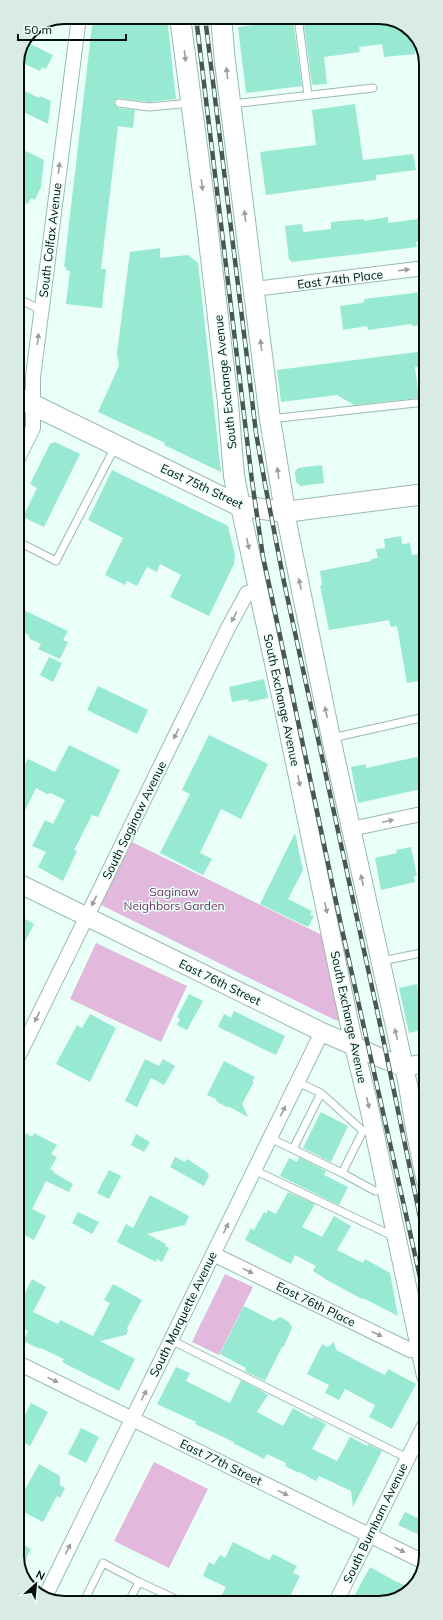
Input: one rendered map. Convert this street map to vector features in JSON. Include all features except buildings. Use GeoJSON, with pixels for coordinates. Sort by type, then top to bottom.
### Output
{"type":"FeatureCollection","features":[{"type":"Feature","properties":{"kind":"main road","name":"South Exchange Avenue"},"geometry":{"type":"LineString","coordinates":[[181,24],[227,395],[234,476],[240,506]]}},
{"type":"Feature","properties":{"kind":"main road"},"geometry":{"type":"LineString","coordinates":[[222,24],[270,419],[285,512]]}},
{"type":"Feature","properties":{"kind":"main road","name":"East 75th Street"},"geometry":{"type":"LineString","coordinates":[[25,400],[240,506],[285,512],[419,495]]}},
{"type":"Feature","properties":{"kind":"street","name":"South Colfax Avenue"},"geometry":{"type":"LineString","coordinates":[[24,446],[33,428],[25,400],[33,377],[78,24]]}},
{"type":"Feature","properties":{"kind":"street","name":"East 74th Place"},"geometry":{"type":"LineString","coordinates":[[254,289],[419,269]]}},
{"type":"Feature","properties":{"kind":"street","name":"South Exchange Avenue"},"geometry":{"type":"LineString","coordinates":[[240,506],[276,669],[354,1046],[368,1130],[386,1188],[419,1344]]}},
{"type":"Feature","properties":{"kind":"street"},"geometry":{"type":"LineString","coordinates":[[285,512],[331,738],[379,962],[404,1068],[419,1144]]}},
{"type":"Feature","properties":{"kind":"street","name":"South Saginaw Avenue"},"geometry":{"type":"LineString","coordinates":[[24,1045],[247,593],[258,590]]}},
{"type":"Feature","properties":{"kind":"street"},"geometry":{"type":"LineString","coordinates":[[351,829],[419,814]]}},
{"type":"Feature","properties":{"kind":"street","name":"East 76th Street"},"geometry":{"type":"LineString","coordinates":[[24,885],[322,1032],[404,1068]]}},
{"type":"Feature","properties":{"kind":"street","name":"South Marquette Avenue"},"geometry":{"type":"LineString","coordinates":[[47,1592],[322,1032]]}},
{"type":"Feature","properties":{"kind":"street"},"geometry":{"type":"LineString","coordinates":[[404,1068],[419,1065]]}},
{"type":"Feature","properties":{"kind":"street","name":"East 76th Place"},"geometry":{"type":"LineString","coordinates":[[213,1254],[410,1350],[419,1349]]}},
{"type":"Feature","properties":{"kind":"street","name":"East 77th Street"},"geometry":{"type":"LineString","coordinates":[[24,1366],[419,1559]]}},
{"type":"Feature","properties":{"kind":"street","name":"South Burnham Avenue"},"geometry":{"type":"LineString","coordinates":[[339,1596],[419,1435]]}},
{"type":"Feature","properties":{"kind":"lane"},"geometry":{"type":"LineString","coordinates":[[299,24],[308,95]]}},
{"type":"Feature","properties":{"kind":"lane"},"geometry":{"type":"LineString","coordinates":[[231,104],[373,88]]}},
{"type":"Feature","properties":{"kind":"lane"},"geometry":{"type":"LineString","coordinates":[[119,104],[149,107],[191,103]]}},
{"type":"Feature","properties":{"kind":"lane"},"geometry":{"type":"LineString","coordinates":[[24,302],[41,310]]}},
{"type":"Feature","properties":{"kind":"lane"},"geometry":{"type":"LineString","coordinates":[[270,419],[419,403]]}},
{"type":"Feature","properties":{"kind":"lane"},"geometry":{"type":"LineString","coordinates":[[24,545],[56,561],[116,445]]}},
{"type":"Feature","properties":{"kind":"lane"},"geometry":{"type":"LineString","coordinates":[[331,738],[419,719]]}},
{"type":"Feature","properties":{"kind":"lane"},"geometry":{"type":"LineString","coordinates":[[379,962],[419,953]]}},
{"type":"Feature","properties":{"kind":"lane"},"geometry":{"type":"LineString","coordinates":[[297,1082],[321,1093],[368,1130],[342,1173]]}},
{"type":"Feature","properties":{"kind":"lane"},"geometry":{"type":"LineString","coordinates":[[293,1149],[321,1093]]}},
{"type":"Feature","properties":{"kind":"lane"},"geometry":{"type":"LineString","coordinates":[[270,1138],[375,1191],[386,1188]]}},
{"type":"Feature","properties":{"kind":"lane"},"geometry":{"type":"LineString","coordinates":[[254,1170],[396,1237]]}},
{"type":"Feature","properties":{"kind":"lane"},"geometry":{"type":"LineString","coordinates":[[171,1340],[407,1458]]}},
{"type":"Feature","properties":{"kind":"lane"},"geometry":{"type":"LineString","coordinates":[[86,1596],[103,1563],[169,1596]]}},
{"type":"Feature","properties":{"kind":"lane"},"geometry":{"type":"LineString","coordinates":[[132,1596],[139,1582]]}},
{"type":"Feature","properties":{"kind":"green space","name":"Saginaw Neighbors Garden"},"geometry":{"type":"Polygon","coordinates":[[[132,842],[324,936],[341,1019],[338,1021],[333,1019],[101,905],[132,842]]]}},
{"type":"Feature","properties":{"kind":"green space"},"geometry":{"type":"Polygon","coordinates":[[[96,943],[187,986],[161,1042],[70,999],[96,943]]]}},
{"type":"Feature","properties":{"kind":"green space"},"geometry":{"type":"Polygon","coordinates":[[[225,1274],[253,1287],[219,1355],[192,1342],[225,1274]]]}},
{"type":"Feature","properties":{"kind":"green space"},"geometry":{"type":"Polygon","coordinates":[[[154,1462],[208,1489],[169,1568],[114,1541],[154,1462]]]}},
{"type":"Feature","properties":{"kind":"railway"},"geometry":{"type":"LineString","coordinates":[[197,24],[252,481],[263,557],[341,925],[419,1273]]}},
{"type":"Feature","properties":{"kind":"railway"},"geometry":{"type":"LineString","coordinates":[[206,24],[256,433],[265,484],[284,582],[383,1038],[419,1212]]}}]}
